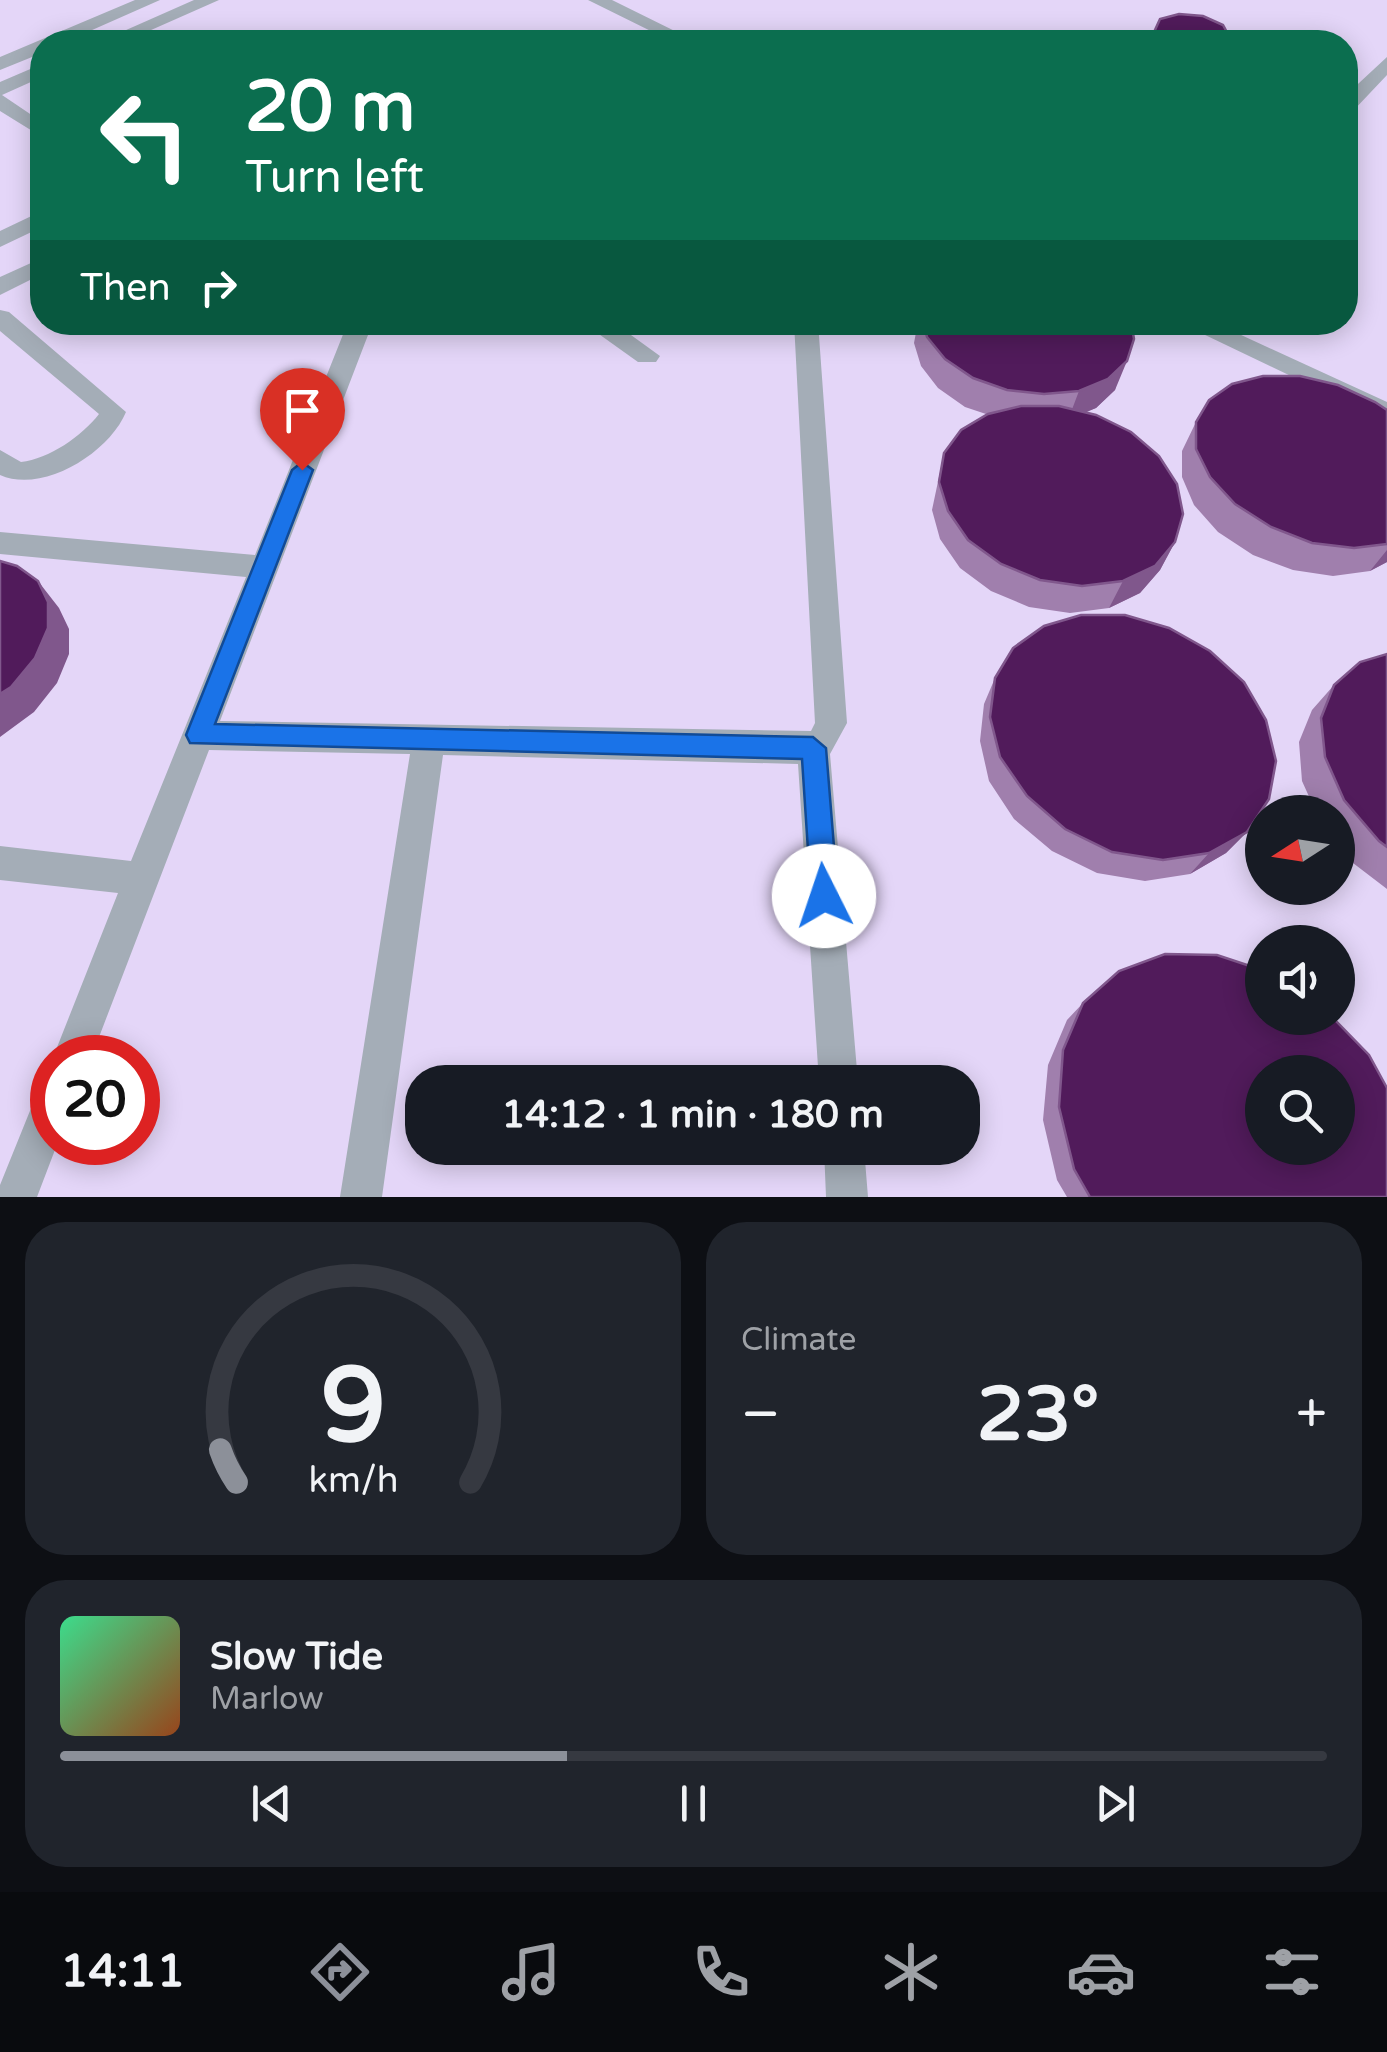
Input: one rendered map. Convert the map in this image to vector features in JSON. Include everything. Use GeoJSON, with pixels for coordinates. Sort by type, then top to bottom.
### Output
{"type":"FeatureCollection","features":[{"type":"Feature","properties":{"kind":"street"},"geometry":{"type":"LineString","coordinates":[[79,30],[151,0]]}},
{"type":"Feature","properties":{"kind":"street"},"geometry":{"type":"LineString","coordinates":[[146,30],[210,0]]}},
{"type":"Feature","properties":{"kind":"street"},"geometry":{"type":"LineString","coordinates":[[595,0],[661,30]]}},
{"type":"Feature","properties":{"kind":"street"},"geometry":{"type":"LineString","coordinates":[[103,20],[114,30]]}},
{"type":"Feature","properties":{"kind":"street"},"geometry":{"type":"LineString","coordinates":[[0,64],[30,51]]}},
{"type":"Feature","properties":{"kind":"street"},"geometry":{"type":"LineString","coordinates":[[1358,94],[1387,63]]}},
{"type":"Feature","properties":{"kind":"street"},"geometry":{"type":"LineString","coordinates":[[0,90],[30,76]]}},
{"type":"Feature","properties":{"kind":"street"},"geometry":{"type":"LineString","coordinates":[[0,101],[30,123]]}},
{"type":"Feature","properties":{"kind":"street"},"geometry":{"type":"LineString","coordinates":[[0,240],[30,224]]}},
{"type":"Feature","properties":{"kind":"street"},"geometry":{"type":"LineString","coordinates":[[0,287],[30,271]]}},
{"type":"Feature","properties":{"kind":"street"},"geometry":{"type":"LineString","coordinates":[[0,318],[113,412],[108,426],[46,466],[16,472],[0,460]]}},
{"type":"Feature","properties":{"kind":"street"},"geometry":{"type":"LineString","coordinates":[[80,1035],[264,567],[361,335]]}},
{"type":"Feature","properties":{"kind":"street"},"geometry":{"type":"LineString","coordinates":[[614,335],[647,356]]}},
{"type":"Feature","properties":{"kind":"street"},"geometry":{"type":"LineString","coordinates":[[198,735],[813,748],[829,733],[831,723],[807,335]]}},
{"type":"Feature","properties":{"kind":"street"},"geometry":{"type":"LineString","coordinates":[[1218,335],[1387,412]]}},
{"type":"Feature","properties":{"kind":"street"},"geometry":{"type":"LineString","coordinates":[[0,542],[264,567]]}},
{"type":"Feature","properties":{"kind":"street"},"geometry":{"type":"LineString","coordinates":[[361,1197],[429,739]]}},
{"type":"Feature","properties":{"kind":"street"},"geometry":{"type":"LineString","coordinates":[[813,748],[837,1065]]}},
{"type":"Feature","properties":{"kind":"street"},"geometry":{"type":"LineString","coordinates":[[0,863],[142,880]]}},
{"type":"Feature","properties":{"kind":"street"},"geometry":{"type":"LineString","coordinates":[[16,1197],[30,1161]]}},
{"type":"Feature","properties":{"kind":"street"},"geometry":{"type":"LineString","coordinates":[[845,1165],[847,1197]]}},
{"type":"Feature","properties":{"kind":"shaded area"},"geometry":{"type":"Polygon","coordinates":[[[0,0],[1387,0],[1387,1197],[0,1197],[0,0]]]}},
{"type":"Feature","properties":{"kind":"building"},"geometry":{"type":"Polygon","coordinates":[[[1179,14],[1203,16],[1226,30],[1155,30],[1160,19],[1179,14]]]}},
{"type":"Feature","properties":{"kind":"building"},"geometry":{"type":"Polygon","coordinates":[[[1133,335],[1134,339],[1127,361],[1108,379],[1079,391],[1044,394],[1007,390],[973,378],[945,359],[927,337],[1133,335]]]}},
{"type":"Feature","properties":{"kind":"building"},"geometry":{"type":"Polygon","coordinates":[[[1263,376],[1300,376],[1338,385],[1387,410],[1387,544],[1354,548],[1312,543],[1271,527],[1235,504],[1210,477],[1196,449],[1196,422],[1209,400],[1232,384],[1263,376]]]}},
{"type":"Feature","properties":{"kind":"building"},"geometry":{"type":"Polygon","coordinates":[[[1021,406],[1059,406],[1096,415],[1131,432],[1159,456],[1177,484],[1183,514],[1175,542],[1155,566],[1123,581],[1082,586],[1040,580],[1001,564],[968,540],[948,511],[939,482],[944,453],[961,430],[988,414],[1021,406]]]}},
{"type":"Feature","properties":{"kind":"building"},"geometry":{"type":"Polygon","coordinates":[[[0,561],[17,566],[38,581],[48,602],[48,628],[35,658],[11,687],[0,694],[0,561]]]}},
{"type":"Feature","properties":{"kind":"building"},"geometry":{"type":"Polygon","coordinates":[[[1081,615],[1125,615],[1169,628],[1210,651],[1244,682],[1266,720],[1276,761],[1270,795],[1245,795],[1245,833],[1209,853],[1163,860],[1112,852],[1065,829],[1027,796],[1000,757],[990,717],[995,678],[1013,648],[1044,626],[1081,615]]]}},
{"type":"Feature","properties":{"kind":"building"},"geometry":{"type":"Polygon","coordinates":[[[1387,654],[1387,847],[1355,813],[1355,795],[1342,795],[1325,757],[1321,718],[1334,685],[1360,662],[1387,654]]]}},
{"type":"Feature","properties":{"kind":"building"},"geometry":{"type":"Polygon","coordinates":[[[1165,954],[1217,955],[1245,964],[1245,1035],[1350,1035],[1369,1055],[1387,1088],[1387,1197],[1090,1197],[1074,1169],[1059,1107],[1063,1050],[1083,1003],[1119,971],[1165,954]]]}},
{"type":"Feature","properties":{"kind":"route"},"geometry":{"type":"LineString","coordinates":[[302,470],[198,735],[813,748],[824,896]]}}]}
